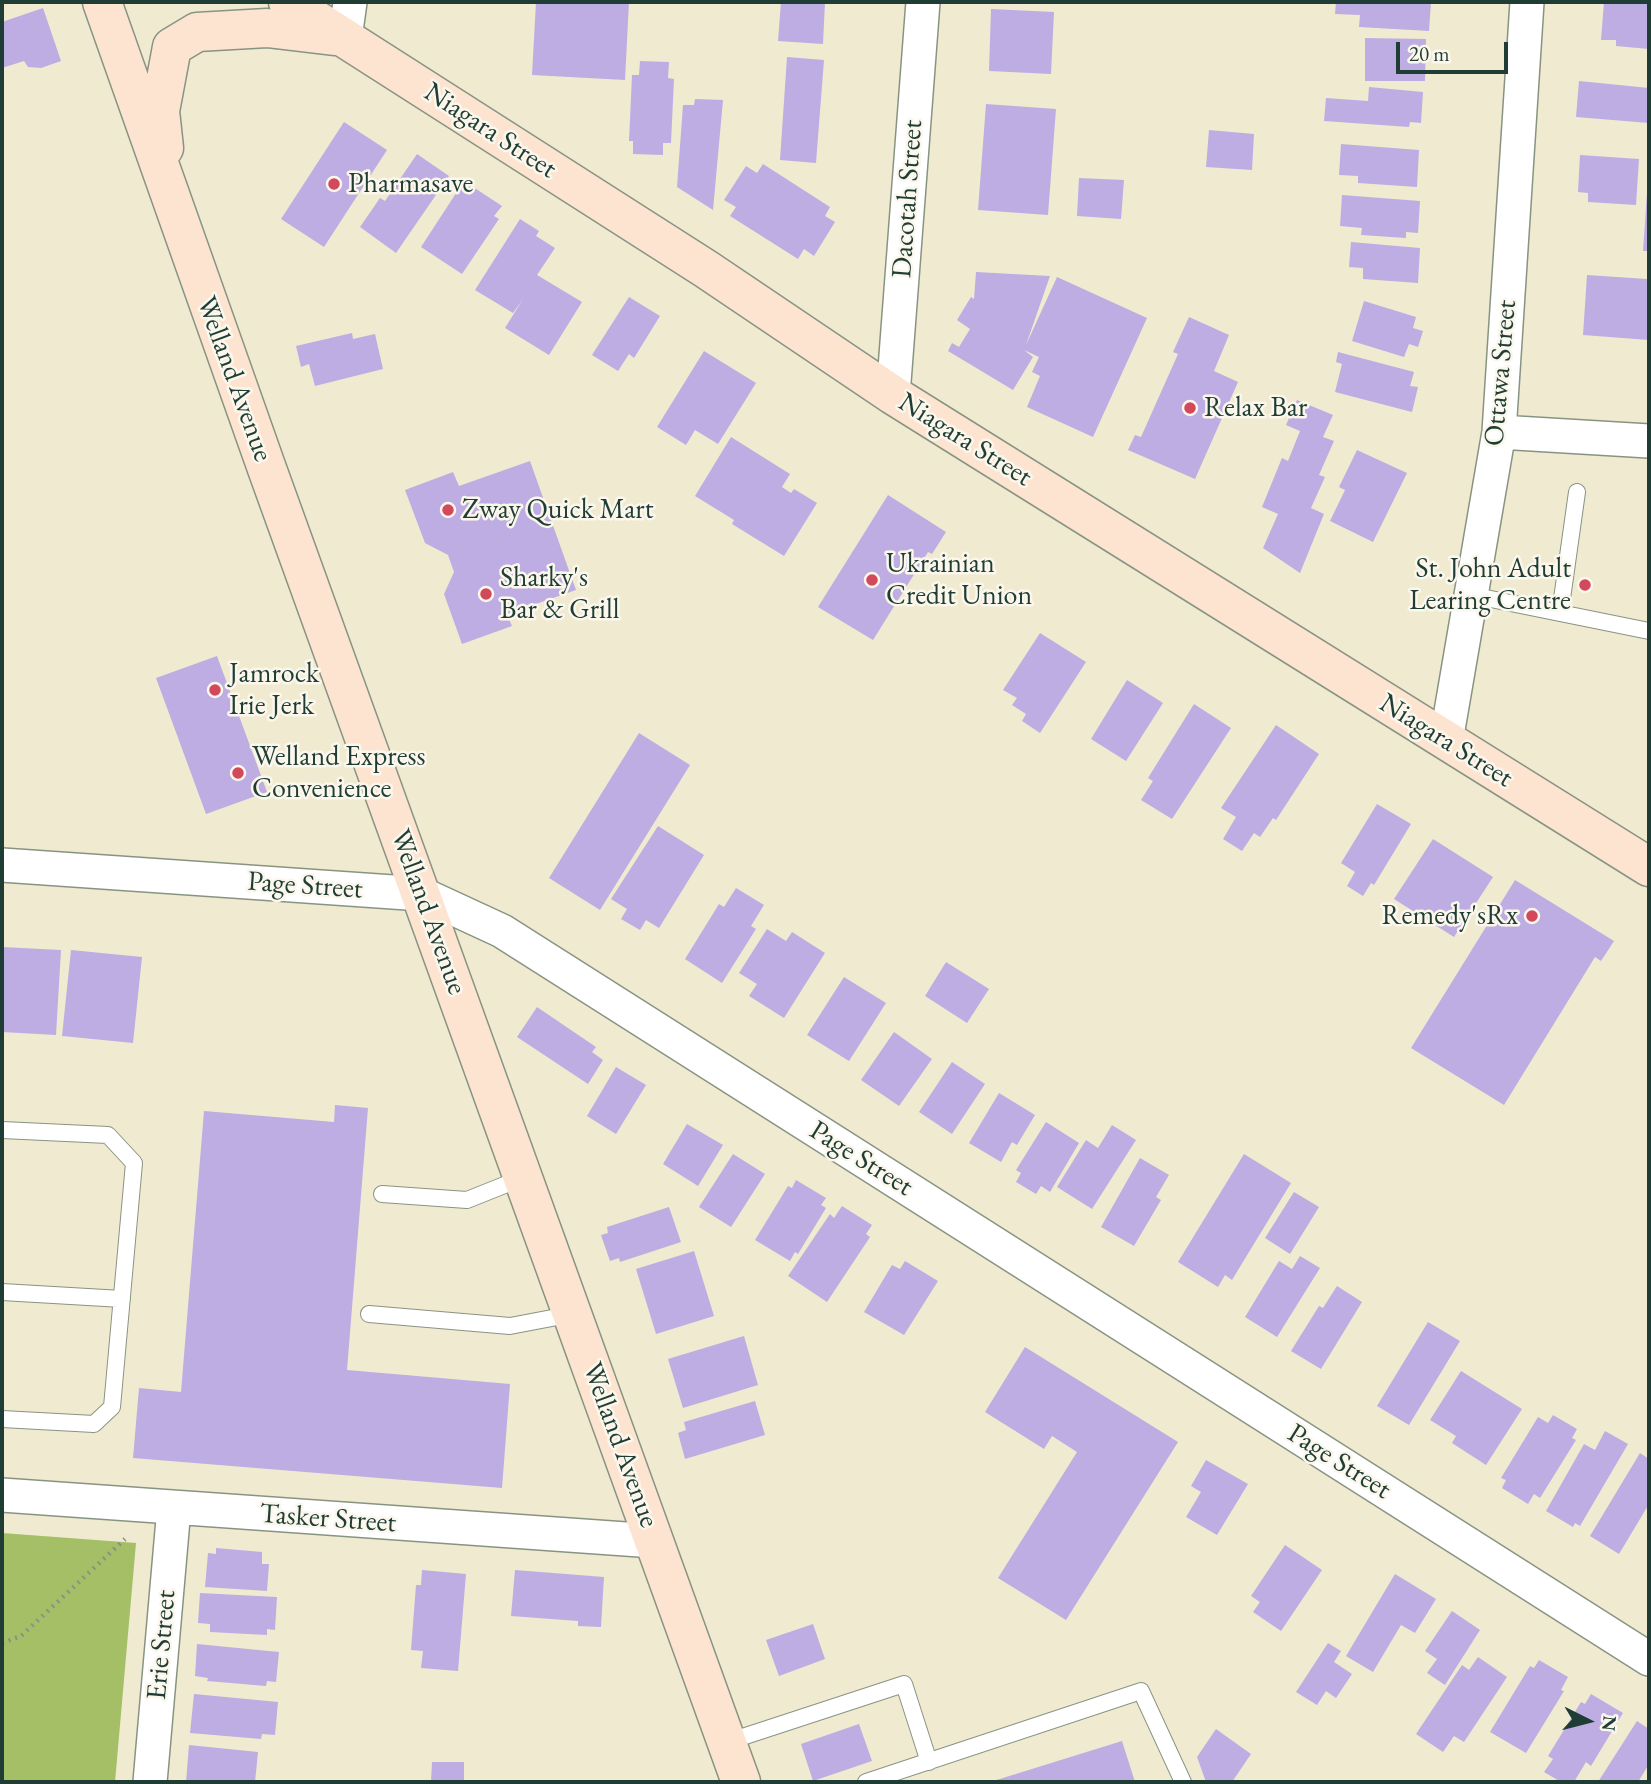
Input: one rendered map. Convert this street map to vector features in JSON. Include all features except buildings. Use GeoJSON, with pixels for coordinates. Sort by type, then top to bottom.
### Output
{"type":"FeatureCollection","features":[{"type":"Feature","properties":{"kind":"main road","name":"Welland Avenue"},"geometry":{"type":"LineString","coordinates":[[103,2],[169,195],[741,1782]]}},
{"type":"Feature","properties":{"kind":"main road","name":"Niagara Street"},"geometry":{"type":"LineString","coordinates":[[288,2],[347,20],[893,395],[1649,867]]}},
{"type":"Feature","properties":{"kind":"main road"},"geometry":{"type":"LineString","coordinates":[[169,195],[160,111],[172,47],[197,32],[347,20]]}},
{"type":"Feature","properties":{"kind":"street","name":"Dacotah Street"},"geometry":{"type":"LineString","coordinates":[[893,395],[923,2]]}},
{"type":"Feature","properties":{"kind":"street","name":"Ottawa Street"},"geometry":{"type":"LineString","coordinates":[[1446,740],[1499,432],[1527,2]]}},
{"type":"Feature","properties":{"kind":"street"},"geometry":{"type":"LineString","coordinates":[[1499,432],[1649,441]]}},
{"type":"Feature","properties":{"kind":"street","name":"Page Street"},"geometry":{"type":"LineString","coordinates":[[2,864],[422,894],[502,931],[1649,1659]]}},
{"type":"Feature","properties":{"kind":"street","name":"Tasker Street"},"geometry":{"type":"LineString","coordinates":[[2,1495],[654,1541]]}},
{"type":"Feature","properties":{"kind":"street","name":"Erie Street"},"geometry":{"type":"LineString","coordinates":[[150,1782],[166,1508]]}},
{"type":"Feature","properties":{"kind":"lane"},"geometry":{"type":"LineString","coordinates":[[1560,613],[1577,492]]}},
{"type":"Feature","properties":{"kind":"lane"},"geometry":{"type":"LineString","coordinates":[[1471,595],[1649,631]]}},
{"type":"Feature","properties":{"kind":"lane"},"geometry":{"type":"LineString","coordinates":[[2,1130],[108,1135],[134,1163],[112,1407],[94,1424],[2,1419]]}},
{"type":"Feature","properties":{"kind":"lane"},"geometry":{"type":"LineString","coordinates":[[382,1194],[467,1200],[525,1177]]}},
{"type":"Feature","properties":{"kind":"lane"},"geometry":{"type":"LineString","coordinates":[[2,1292],[122,1299]]}},
{"type":"Feature","properties":{"kind":"lane"},"geometry":{"type":"LineString","coordinates":[[369,1314],[510,1326],[573,1314]]}},
{"type":"Feature","properties":{"kind":"lane"},"geometry":{"type":"LineString","coordinates":[[727,1742],[904,1684],[929,1762]]}},
{"type":"Feature","properties":{"kind":"lane"},"geometry":{"type":"LineString","coordinates":[[866,1782],[1141,1691],[1183,1782]]}},
{"type":"Feature","properties":{"kind":"path"},"geometry":{"type":"LineString","coordinates":[[2,1643],[20,1636],[166,1508]]}},
{"type":"Feature","properties":{"kind":"green space"},"geometry":{"type":"Polygon","coordinates":[[[2,1533],[136,1543],[115,1782],[2,1782],[2,1533]]]}},
{"type":"Feature","properties":{"kind":"place","name":"Pharmasave"},"geometry":{"type":"Point","coordinates":[334,184]}},
{"type":"Feature","properties":{"kind":"place","name":"Relax Bar"},"geometry":{"type":"Point","coordinates":[1190,408]}},
{"type":"Feature","properties":{"kind":"place","name":"Zway Quick Mart"},"geometry":{"type":"Point","coordinates":[448,510]}},
{"type":"Feature","properties":{"kind":"place","name":"Ukrainian Credit Union"},"geometry":{"type":"Point","coordinates":[872,580]}},
{"type":"Feature","properties":{"kind":"place","name":"St. John Adult Learing Centre"},"geometry":{"type":"Point","coordinates":[1585,585]}},
{"type":"Feature","properties":{"kind":"place","name":"Sharky's Bar & Grill"},"geometry":{"type":"Point","coordinates":[486,594]}},
{"type":"Feature","properties":{"kind":"place","name":"Jamrock Irie Jerk"},"geometry":{"type":"Point","coordinates":[215,690]}},
{"type":"Feature","properties":{"kind":"place","name":"Welland Express Convenience"},"geometry":{"type":"Point","coordinates":[238,773]}},
{"type":"Feature","properties":{"kind":"place","name":"Remedy'sRx"},"geometry":{"type":"Point","coordinates":[1532,916]}}]}
